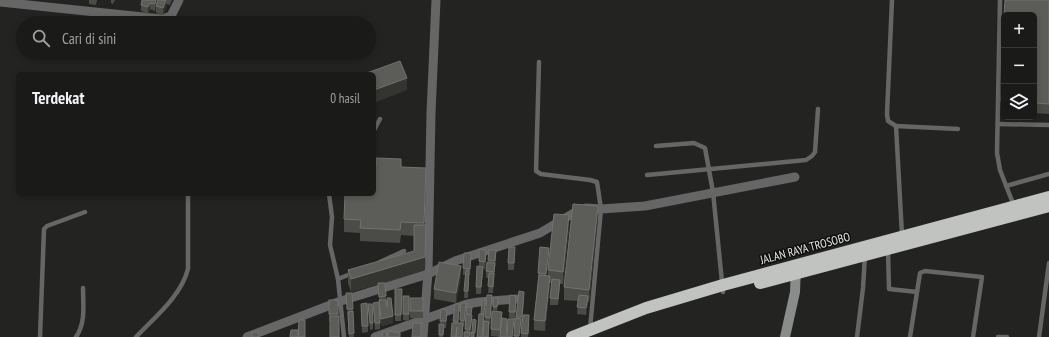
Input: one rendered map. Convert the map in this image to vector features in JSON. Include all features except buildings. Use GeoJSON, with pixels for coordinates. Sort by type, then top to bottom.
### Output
{"type":"FeatureCollection","features":[{"type":"Feature","properties":{"kind":"highway","name":"JALAN RAYA TROSOBO"},"geometry":{"type":"LineString","coordinates":[[572,337],[591,333],[723,288],[888,253],[1014,211],[1049,197]]}},
{"type":"Feature","properties":{"kind":"highway","name":"JALAN RAYA TROSOBO"},"geometry":{"type":"LineString","coordinates":[[796,273],[902,237],[1014,211],[1049,206]]}},
{"type":"Feature","properties":{"kind":"main road"},"geometry":{"type":"LineString","coordinates":[[786,337],[795,292],[796,273]]}},
{"type":"Feature","properties":{"kind":"street"},"geometry":{"type":"LineString","coordinates":[[171,16],[179,0]]}},
{"type":"Feature","properties":{"kind":"street"},"geometry":{"type":"LineString","coordinates":[[423,337],[428,271],[430,113],[436,0]]}},
{"type":"Feature","properties":{"kind":"street"},"geometry":{"type":"LineString","coordinates":[[0,2],[133,16]]}},
{"type":"Feature","properties":{"kind":"street"},"geometry":{"type":"LineString","coordinates":[[247,337],[340,298],[428,271],[540,233],[577,211],[586,208],[645,206],[795,177]]}},
{"type":"Feature","properties":{"kind":"street"},"geometry":{"type":"LineString","coordinates":[[375,337],[467,304],[516,298]]}},
{"type":"Feature","properties":{"kind":"lane"},"geometry":{"type":"LineString","coordinates":[[892,0],[887,114],[888,121],[896,126],[958,128]]}},
{"type":"Feature","properties":{"kind":"lane"},"geometry":{"type":"LineString","coordinates":[[1000,0],[998,159],[1014,211]]}},
{"type":"Feature","properties":{"kind":"lane"},"geometry":{"type":"LineString","coordinates":[[539,62],[536,171],[541,174],[597,182],[601,207],[591,333]]}},
{"type":"Feature","properties":{"kind":"lane"},"geometry":{"type":"LineString","coordinates":[[647,175],[802,161],[810,158],[815,152],[818,109]]}},
{"type":"Feature","properties":{"kind":"lane"},"geometry":{"type":"LineString","coordinates":[[376,126],[380,119]]}},
{"type":"Feature","properties":{"kind":"lane"},"geometry":{"type":"LineString","coordinates":[[998,124],[1049,125]]}},
{"type":"Feature","properties":{"kind":"lane"},"geometry":{"type":"LineString","coordinates":[[896,126],[902,237]]}},
{"type":"Feature","properties":{"kind":"lane"},"geometry":{"type":"LineString","coordinates":[[656,146],[694,143],[700,144],[705,148],[713,192],[723,288]]}},
{"type":"Feature","properties":{"kind":"lane"},"geometry":{"type":"LineString","coordinates":[[1006,186],[1049,174]]}},
{"type":"Feature","properties":{"kind":"lane"},"geometry":{"type":"LineString","coordinates":[[136,337],[181,289],[186,278],[188,269],[188,196]]}},
{"type":"Feature","properties":{"kind":"lane"},"geometry":{"type":"LineString","coordinates":[[329,196],[332,217],[330,245],[338,279],[344,337]]}},
{"type":"Feature","properties":{"kind":"lane"},"geometry":{"type":"LineString","coordinates":[[40,337],[44,229],[47,226],[86,212]]}},
{"type":"Feature","properties":{"kind":"lane"},"geometry":{"type":"LineString","coordinates":[[371,265],[404,251]]}},
{"type":"Feature","properties":{"kind":"lane"},"geometry":{"type":"LineString","coordinates":[[888,253],[889,289],[917,292]]}},
{"type":"Feature","properties":{"kind":"lane"},"geometry":{"type":"LineString","coordinates":[[857,337],[865,259]]}},
{"type":"Feature","properties":{"kind":"lane"},"geometry":{"type":"LineString","coordinates":[[1039,337],[1049,263]]}},
{"type":"Feature","properties":{"kind":"lane"},"geometry":{"type":"LineString","coordinates":[[338,279],[358,271]]}},
{"type":"Feature","properties":{"kind":"lane"},"geometry":{"type":"LineString","coordinates":[[910,337],[920,273],[922,271],[982,277],[973,337]]}},
{"type":"Feature","properties":{"kind":"lane"},"geometry":{"type":"LineString","coordinates":[[76,337],[81,330],[83,323],[83,288]]}},
{"type":"Feature","properties":{"kind":"lane"},"geometry":{"type":"LineString","coordinates":[[998,337],[1008,337]]}}]}
